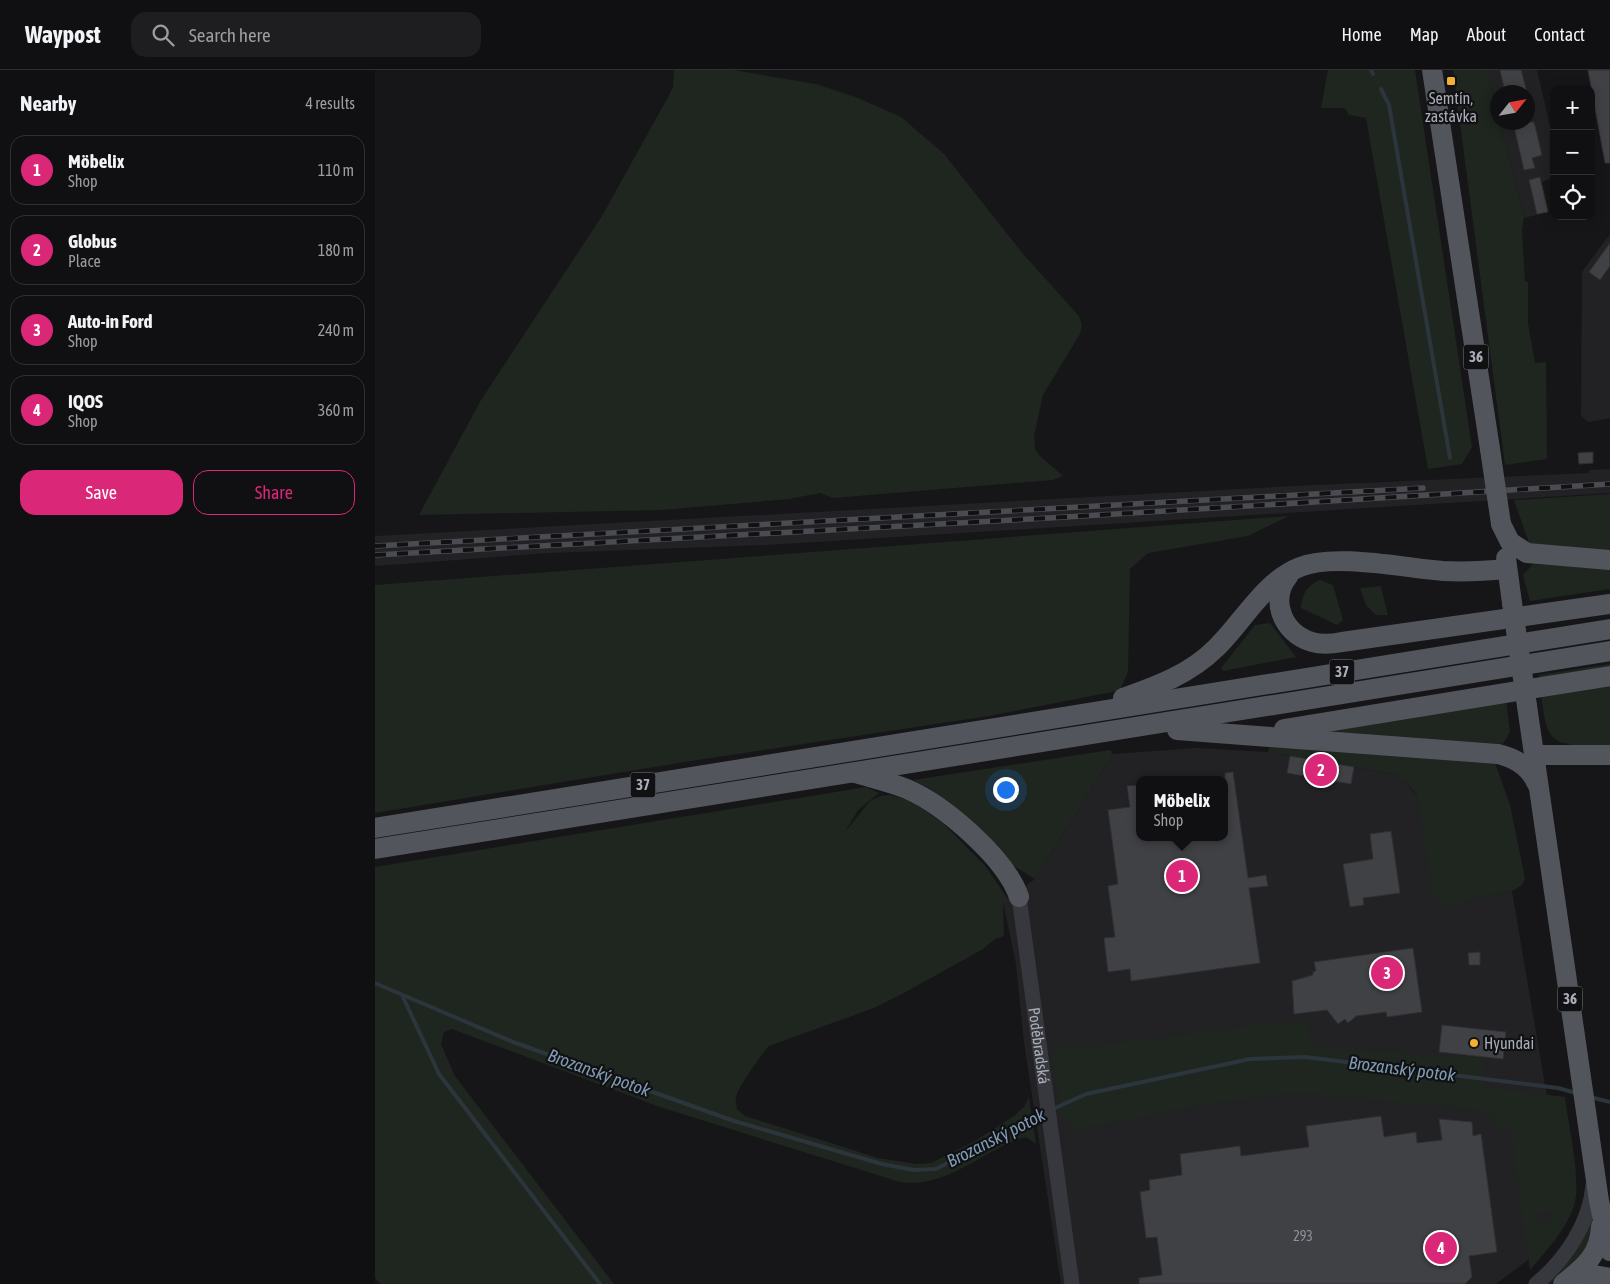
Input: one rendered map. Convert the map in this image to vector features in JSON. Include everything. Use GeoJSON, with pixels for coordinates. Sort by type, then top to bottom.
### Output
{"type":"FeatureCollection","features":[{"type":"Feature","properties":{"kind":"main road","name":"36"},"geometry":{"type":"LineString","coordinates":[[1432,70],[1490,449],[1599,1201],[1601,1232],[1595,1255],[1564,1283]]}},
{"type":"Feature","properties":{"kind":"main road","name":"36"},"geometry":{"type":"LineString","coordinates":[[1437,70],[1439,113]]}},
{"type":"Feature","properties":{"kind":"main road"},"geometry":{"type":"LineString","coordinates":[[1501,524],[1510,542],[1527,553],[1610,560]]}},
{"type":"Feature","properties":{"kind":"main road"},"geometry":{"type":"LineString","coordinates":[[1074,715],[1149,688],[1193,667],[1220,644],[1275,582],[1306,564],[1330,561],[1443,571],[1507,569]]}},
{"type":"Feature","properties":{"kind":"main road"},"geometry":{"type":"LineString","coordinates":[[1306,564],[1286,579],[1280,591],[1279,607],[1289,628],[1301,638],[1317,644],[1610,604]]}},
{"type":"Feature","properties":{"kind":"main road","name":"37"},"geometry":{"type":"LineString","coordinates":[[375,828],[1610,630]]}},
{"type":"Feature","properties":{"kind":"main road","name":"37"},"geometry":{"type":"LineString","coordinates":[[375,849],[851,771],[1128,729],[1610,651]]}},
{"type":"Feature","properties":{"kind":"main road"},"geometry":{"type":"LineString","coordinates":[[1252,734],[1610,676]]}},
{"type":"Feature","properties":{"kind":"main road"},"geometry":{"type":"LineString","coordinates":[[1128,729],[1252,734],[1503,755],[1518,761],[1527,770],[1536,780],[1540,793]]}},
{"type":"Feature","properties":{"kind":"main road"},"geometry":{"type":"LineString","coordinates":[[1534,755],[1610,755]]}},
{"type":"Feature","properties":{"kind":"main road"},"geometry":{"type":"LineString","coordinates":[[1540,793],[1549,770],[1569,755]]}},
{"type":"Feature","properties":{"kind":"main road"},"geometry":{"type":"LineString","coordinates":[[851,771],[907,789],[946,812],[1000,864],[1019,897]]}},
{"type":"Feature","properties":{"kind":"main road","name":"36"},"geometry":{"type":"LineString","coordinates":[[1599,1201],[1610,1251]]}},
{"type":"Feature","properties":{"kind":"main road","name":"36"},"geometry":{"type":"LineString","coordinates":[[1564,1283],[1585,1274],[1597,1274],[1610,1278]]}},
{"type":"Feature","properties":{"kind":"street","name":"Poděbradská"},"geometry":{"type":"LineString","coordinates":[[1019,897],[1072,1284]]}},
{"type":"Feature","properties":{"kind":"street"},"geometry":{"type":"LineString","coordinates":[[1536,1284],[1562,1256],[1586,1217],[1592,1191],[1592,1151]]}},
{"type":"Feature","properties":{"kind":"shaded area"},"geometry":{"type":"Polygon","coordinates":[[[674,70],[733,70],[816,84],[858,98],[901,117],[944,154],[1024,255],[1079,316],[1082,325],[1080,334],[1043,395],[1034,436],[1035,449],[1040,456],[1063,476],[1053,480],[833,498],[820,493],[789,499],[661,510],[419,515],[481,400],[602,216],[673,87],[674,70]]]}},
{"type":"Feature","properties":{"kind":"shaded area"},"geometry":{"type":"Polygon","coordinates":[[[1328,70],[1415,70],[1472,447],[1462,464],[1428,469],[1366,118],[1349,115],[1345,108],[1321,108],[1328,70]]]}},
{"type":"Feature","properties":{"kind":"shaded area"},"geometry":{"type":"Polygon","coordinates":[[[1453,70],[1487,70],[1490,85],[1490,130],[1502,130],[1524,218],[1522,229],[1525,282],[1528,282],[1528,323],[1535,363],[1546,362],[1547,459],[1505,465],[1453,70]]]}},
{"type":"Feature","properties":{"kind":"shaded area"},"geometry":{"type":"Polygon","coordinates":[[[1487,70],[1537,70],[1550,126],[1550,178],[1541,183],[1548,212],[1524,218],[1502,130],[1535,130],[1535,85],[1490,85],[1487,70]]]}},
{"type":"Feature","properties":{"kind":"shaded area"},"geometry":{"type":"Polygon","coordinates":[[[1610,234],[1610,418],[1588,422],[1581,416],[1582,272],[1610,234]]]}},
{"type":"Feature","properties":{"kind":"shaded area"},"geometry":{"type":"Polygon","coordinates":[[[1610,469],[1610,493],[767,545],[549,553],[375,566],[375,536],[1293,486],[1589,473],[1589,470],[1610,469]]]}},
{"type":"Feature","properties":{"kind":"shaded area"},"geometry":{"type":"Polygon","coordinates":[[[1610,494],[1610,552],[1541,547],[1529,543],[1514,500],[1610,494]]]}},
{"type":"Feature","properties":{"kind":"shaded area"},"geometry":{"type":"Polygon","coordinates":[[[1289,516],[1248,536],[1148,553],[1130,569],[1128,672],[1120,690],[989,716],[691,761],[375,813],[375,585],[1289,516]]]}},
{"type":"Feature","properties":{"kind":"shaded area"},"geometry":{"type":"Polygon","coordinates":[[[1533,564],[1610,569],[1610,589],[1530,601],[1523,575],[1533,564]]]}},
{"type":"Feature","properties":{"kind":"shaded area"},"geometry":{"type":"Polygon","coordinates":[[[1320,580],[1333,585],[1343,620],[1337,625],[1301,608],[1306,591],[1320,580]]]}},
{"type":"Feature","properties":{"kind":"shaded area"},"geometry":{"type":"Polygon","coordinates":[[[1381,586],[1388,615],[1376,615],[1366,605],[1360,588],[1381,586]]]}},
{"type":"Feature","properties":{"kind":"shaded area"},"geometry":{"type":"Polygon","coordinates":[[[1270,623],[1296,657],[1223,671],[1221,668],[1255,625],[1270,623]]]}},
{"type":"Feature","properties":{"kind":"shaded area"},"geometry":{"type":"Polygon","coordinates":[[[1610,664],[1610,670],[1540,681],[1539,675],[1610,664]]]}},
{"type":"Feature","properties":{"kind":"shaded area"},"geometry":{"type":"Polygon","coordinates":[[[1610,683],[1610,747],[1574,747],[1554,738],[1547,728],[1541,695],[1610,683]]]}},
{"type":"Feature","properties":{"kind":"shaded area"},"geometry":{"type":"Polygon","coordinates":[[[1506,700],[1510,732],[1503,744],[1303,732],[1506,700]]]}},
{"type":"Feature","properties":{"kind":"shaded area"},"geometry":{"type":"Polygon","coordinates":[[[1270,746],[1494,760],[1510,805],[1525,878],[1522,885],[1512,891],[1441,907],[1432,892],[1418,799],[1408,784],[1393,774],[1268,752],[1270,746]]]}},
{"type":"Feature","properties":{"kind":"shaded area"},"geometry":{"type":"Polygon","coordinates":[[[1196,748],[1268,752],[1393,774],[1405,780],[1418,799],[1441,906],[1512,891],[1566,1209],[1540,1251],[1496,1284],[1061,1284],[1024,1043],[1016,964],[1003,902],[1035,879],[1113,754],[1196,748]]]}},
{"type":"Feature","properties":{"kind":"shaded area"},"geometry":{"type":"Polygon","coordinates":[[[1110,750],[1113,754],[1035,879],[1010,864],[932,790],[913,780],[1110,750]]]}},
{"type":"Feature","properties":{"kind":"shaded area"},"geometry":{"type":"Polygon","coordinates":[[[866,787],[879,793],[858,810],[845,832],[870,801],[881,796],[890,795],[911,801],[943,823],[986,867],[1008,899],[1003,903],[1004,936],[995,939],[983,949],[874,1008],[769,1046],[750,1071],[737,1093],[737,1109],[745,1116],[878,1158],[917,1164],[931,1163],[975,1141],[1014,1116],[1024,1107],[1029,1097],[1036,1144],[1026,1137],[934,1180],[918,1183],[900,1182],[660,1107],[452,1029],[444,1032],[441,1044],[455,1076],[614,1284],[381,1284],[375,1278],[375,867],[866,787]]]}},
{"type":"Feature","properties":{"kind":"shaded area"},"geometry":{"type":"Polygon","coordinates":[[[1307,1021],[1313,1047],[1484,1059],[1483,1087],[1565,1097],[1574,1152],[1576,1195],[1574,1206],[1561,1232],[1530,1270],[1510,1127],[1501,1128],[1491,1114],[1482,1110],[1306,1093],[1205,1104],[1081,1129],[1071,1127],[1070,1123],[1061,1116],[1051,1053],[1057,1047],[1073,1045],[1074,1049],[1281,1022],[1307,1021]],[[1551,1211],[1536,1214],[1539,1227],[1545,1226],[1545,1222],[1552,1221],[1551,1211]]]}},
{"type":"Feature","properties":{"kind":"shaded area"},"geometry":{"type":"Polygon","coordinates":[[[1593,1207],[1594,1244],[1550,1284],[1544,1284],[1593,1207]]]}},
{"type":"Feature","properties":{"kind":"building"},"geometry":{"type":"Polygon","coordinates":[[[1500,70],[1521,70],[1525,85],[1503,85],[1500,70]]]}},
{"type":"Feature","properties":{"kind":"building"},"geometry":{"type":"Polygon","coordinates":[[[1588,70],[1610,70],[1610,163],[1605,163],[1595,108],[1595,85],[1591,85],[1588,70]]]}},
{"type":"Feature","properties":{"kind":"building"},"geometry":{"type":"Polygon","coordinates":[[[1535,126],[1542,155],[1532,158],[1535,168],[1524,170],[1515,130],[1535,130],[1535,126]]]}},
{"type":"Feature","properties":{"kind":"building"},"geometry":{"type":"Polygon","coordinates":[[[1540,177],[1548,212],[1537,214],[1529,180],[1540,177]]]}},
{"type":"Feature","properties":{"kind":"building"},"geometry":{"type":"Polygon","coordinates":[[[1610,243],[1610,266],[1600,280],[1589,272],[1610,243]]]}},
{"type":"Feature","properties":{"kind":"building"},"geometry":{"type":"Polygon","coordinates":[[[1593,452],[1593,463],[1579,464],[1578,453],[1593,452]]]}},
{"type":"Feature","properties":{"kind":"building"},"geometry":{"type":"Polygon","coordinates":[[[1290,756],[1354,767],[1351,784],[1287,773],[1290,756]]]}},
{"type":"Feature","properties":{"kind":"building"},"geometry":{"type":"Polygon","coordinates":[[[1233,772],[1248,878],[1266,875],[1268,886],[1249,888],[1260,963],[1131,981],[1130,969],[1108,972],[1104,938],[1115,937],[1108,886],[1118,884],[1108,810],[1130,807],[1127,786],[1136,785],[1136,841],[1228,841],[1228,776],[1225,776],[1225,773],[1233,772]]]}},
{"type":"Feature","properties":{"kind":"building"},"geometry":{"type":"Polygon","coordinates":[[[1391,831],[1400,893],[1363,898],[1364,905],[1350,907],[1343,864],[1373,859],[1370,834],[1391,831]]]}},
{"type":"Feature","properties":{"kind":"building"},"geometry":{"type":"Polygon","coordinates":[[[1413,948],[1422,1012],[1387,1017],[1386,1012],[1356,1016],[1348,1023],[1345,1019],[1338,1024],[1327,1010],[1294,1014],[1292,981],[1313,975],[1313,972],[1316,971],[1314,962],[1413,948]]]}},
{"type":"Feature","properties":{"kind":"building"},"geometry":{"type":"Polygon","coordinates":[[[1480,952],[1480,965],[1469,965],[1468,953],[1480,952]]]}},
{"type":"Feature","properties":{"kind":"building"},"geometry":{"type":"Polygon","coordinates":[[[1442,1025],[1506,1032],[1503,1059],[1439,1052],[1442,1025]]]}},
{"type":"Feature","properties":{"kind":"building"},"geometry":{"type":"Polygon","coordinates":[[[1381,1116],[1384,1137],[1416,1132],[1417,1143],[1442,1140],[1439,1119],[1472,1122],[1473,1136],[1481,1134],[1497,1252],[1469,1256],[1472,1277],[1465,1284],[1139,1284],[1139,1278],[1162,1275],[1157,1237],[1146,1238],[1140,1192],[1150,1190],[1149,1180],[1182,1175],[1180,1154],[1240,1146],[1241,1156],[1309,1147],[1306,1126],[1381,1116]]]}},
{"type":"Feature","properties":{"kind":"waterway"},"geometry":{"type":"LineString","coordinates":[[1371,70],[1373,74]]}},
{"type":"Feature","properties":{"kind":"waterway"},"geometry":{"type":"LineString","coordinates":[[1381,89],[1389,105],[1450,458]]}},
{"type":"Feature","properties":{"kind":"waterway","name":"Brozanský potok"},"geometry":{"type":"LineString","coordinates":[[375,983],[513,1042],[734,1121],[882,1164],[914,1170],[936,1169],[1044,1113]]}},
{"type":"Feature","properties":{"kind":"waterway"},"geometry":{"type":"LineString","coordinates":[[402,995],[439,1074],[600,1284]]}},
{"type":"Feature","properties":{"kind":"waterway","name":"Brozanský potok"},"geometry":{"type":"LineString","coordinates":[[1053,1109],[1086,1094],[1250,1059],[1305,1057],[1558,1088],[1576,1093]]}},
{"type":"Feature","properties":{"kind":"waterway","name":"Brozanský potok"},"geometry":{"type":"LineString","coordinates":[[1590,1097],[1610,1102]]}},
{"type":"Feature","properties":{"kind":"railway"},"geometry":{"type":"LineString","coordinates":[[375,555],[1066,517],[1610,484]]}},
{"type":"Feature","properties":{"kind":"railway"},"geometry":{"type":"LineString","coordinates":[[375,546],[1423,488]]}},
{"type":"Feature","properties":{"kind":"place","name":"Semtín, zastávka"},"geometry":{"type":"Point","coordinates":[1451,81]}},
{"type":"Feature","properties":{"kind":"place","name":"Globus"},"geometry":{"type":"Point","coordinates":[1321,770]}},
{"type":"Feature","properties":{"kind":"place","name":"Möbelix"},"geometry":{"type":"Point","coordinates":[1182,876]}},
{"type":"Feature","properties":{"kind":"place","name":"Auto-in Ford"},"geometry":{"type":"Point","coordinates":[1387,973]}},
{"type":"Feature","properties":{"kind":"place","name":"Hyundai"},"geometry":{"type":"Point","coordinates":[1474,1043]}},
{"type":"Feature","properties":{"kind":"place","name":"IQOS"},"geometry":{"type":"Point","coordinates":[1441,1248]}}]}
